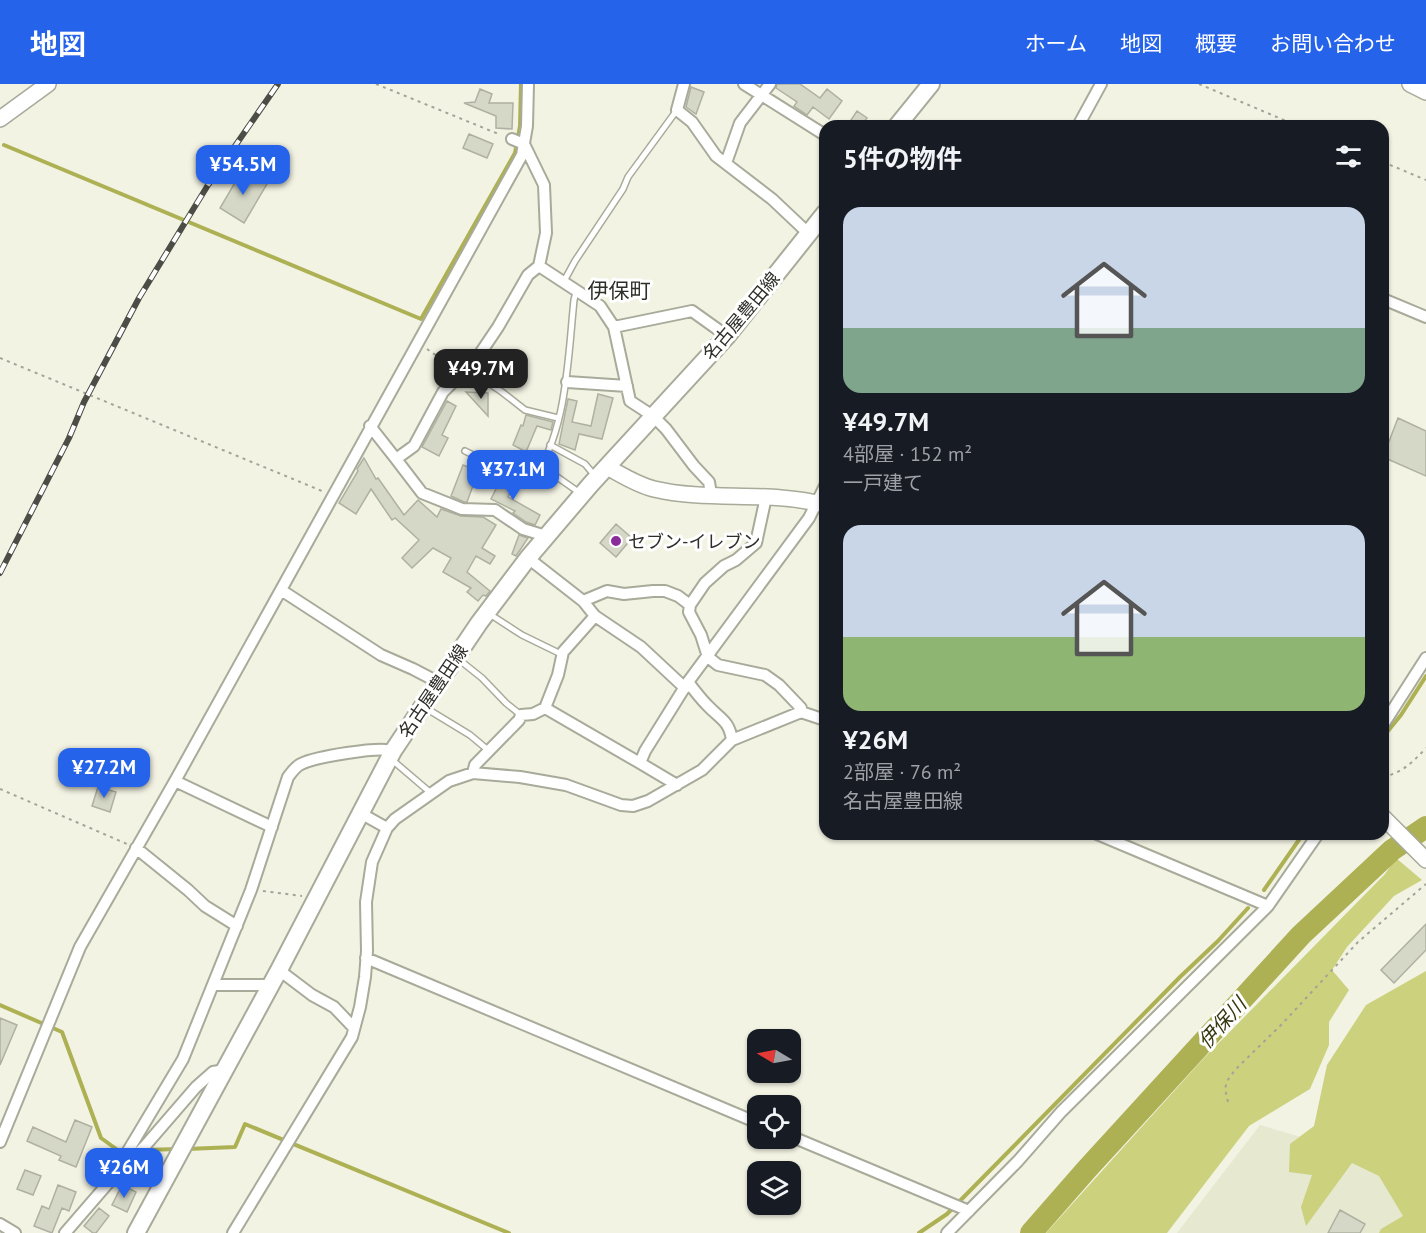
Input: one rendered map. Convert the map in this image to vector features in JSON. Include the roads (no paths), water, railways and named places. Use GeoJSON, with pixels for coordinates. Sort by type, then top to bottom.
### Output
{"type":"FeatureCollection","features":[{"type":"Feature","properties":{"kind":"main road"},"geometry":{"type":"LineString","coordinates":[[902,120],[931,84]]}},
{"type":"Feature","properties":{"kind":"main road","name":"名古屋豊田線"},"geometry":{"type":"LineString","coordinates":[[136,1233],[271,985],[391,755],[438,682],[487,612],[546,536],[727,336],[819,220]]}},
{"type":"Feature","properties":{"kind":"street"},"geometry":{"type":"LineString","coordinates":[[0,119],[48,84]]}},
{"type":"Feature","properties":{"kind":"street"},"geometry":{"type":"LineString","coordinates":[[0,1142],[80,947],[175,781],[522,155],[518,142],[527,126],[528,84]]}},
{"type":"Feature","properties":{"kind":"street"},"geometry":{"type":"LineString","coordinates":[[684,84],[677,110],[692,122],[716,156],[772,199],[808,233]]}},
{"type":"Feature","properties":{"kind":"street"},"geometry":{"type":"LineString","coordinates":[[744,84],[819,131]]}},
{"type":"Feature","properties":{"kind":"street"},"geometry":{"type":"LineString","coordinates":[[726,163],[740,123],[770,84]]}},
{"type":"Feature","properties":{"kind":"street"},"geometry":{"type":"LineString","coordinates":[[1081,120],[1101,84]]}},
{"type":"Feature","properties":{"kind":"street"},"geometry":{"type":"LineString","coordinates":[[1410,84],[1426,92]]}},
{"type":"Feature","properties":{"kind":"street"},"geometry":{"type":"LineString","coordinates":[[396,459],[414,446],[443,392],[465,373],[498,327],[528,275],[539,266],[546,233],[544,185],[518,142]]}},
{"type":"Feature","properties":{"kind":"street"},"geometry":{"type":"LineString","coordinates":[[539,266],[600,306],[614,327],[630,401],[653,416],[666,429],[709,482],[711,494]]}},
{"type":"Feature","properties":{"kind":"street"},"geometry":{"type":"LineString","coordinates":[[1389,302],[1426,317]]}},
{"type":"Feature","properties":{"kind":"street"},"geometry":{"type":"LineString","coordinates":[[614,327],[692,311],[727,336]]}},
{"type":"Feature","properties":{"kind":"street"},"geometry":{"type":"LineString","coordinates":[[567,382],[627,386]]}},
{"type":"Feature","properties":{"kind":"street"},"geometry":{"type":"LineString","coordinates":[[370,426],[422,493],[462,509],[495,510],[523,529],[546,536]]}},
{"type":"Feature","properties":{"kind":"street"},"geometry":{"type":"LineString","coordinates":[[602,472],[652,489],[674,493],[766,497],[819,504]]}},
{"type":"Feature","properties":{"kind":"street"},"geometry":{"type":"LineString","coordinates":[[766,497],[756,543],[705,583],[690,605],[689,612],[705,644],[708,657],[718,665],[765,675],[779,685],[801,708],[801,712]]}},
{"type":"Feature","properties":{"kind":"street"},"geometry":{"type":"LineString","coordinates":[[640,763],[686,685],[819,507]]}},
{"type":"Feature","properties":{"kind":"street"},"geometry":{"type":"LineString","coordinates":[[528,558],[583,602],[595,616],[641,647],[666,672],[686,685],[730,728],[732,740]]}},
{"type":"Feature","properties":{"kind":"street"},"geometry":{"type":"LineString","coordinates":[[280,590],[381,655],[438,682]]}},
{"type":"Feature","properties":{"kind":"street"},"geometry":{"type":"LineString","coordinates":[[583,602],[607,591],[624,594],[659,591],[678,596],[690,605]]}},
{"type":"Feature","properties":{"kind":"street"},"geometry":{"type":"LineString","coordinates":[[473,774],[475,765],[519,720],[521,715],[533,714],[545,708],[563,655],[595,616]]}},
{"type":"Feature","properties":{"kind":"street"},"geometry":{"type":"LineString","coordinates":[[1389,716],[1426,658]]}},
{"type":"Feature","properties":{"kind":"street"},"geometry":{"type":"LineString","coordinates":[[545,708],[677,785]]}},
{"type":"Feature","properties":{"kind":"street"},"geometry":{"type":"LineString","coordinates":[[233,1233],[352,1037],[360,1007],[366,958],[366,902],[372,862],[387,828],[394,819],[449,782],[473,774],[520,777],[566,786],[621,805],[633,806],[648,801],[702,770],[732,740],[801,712],[819,718]]}},
{"type":"Feature","properties":{"kind":"street"},"geometry":{"type":"LineString","coordinates":[[128,1157],[132,1143],[179,1065],[213,985],[251,890],[288,777],[299,764],[352,752],[386,748],[391,755]]}},
{"type":"Feature","properties":{"kind":"street"},"geometry":{"type":"LineString","coordinates":[[175,781],[272,827]]}},
{"type":"Feature","properties":{"kind":"street"},"geometry":{"type":"LineString","coordinates":[[362,814],[387,828]]}},
{"type":"Feature","properties":{"kind":"street"},"geometry":{"type":"LineString","coordinates":[[1389,823],[1426,860]]}},
{"type":"Feature","properties":{"kind":"street"},"geometry":{"type":"LineString","coordinates":[[1111,840],[1268,906]]}},
{"type":"Feature","properties":{"kind":"street"},"geometry":{"type":"LineString","coordinates":[[947,1233],[966,1210],[1018,1161],[1061,1112],[1268,906],[1314,840]]}},
{"type":"Feature","properties":{"kind":"street"},"geometry":{"type":"LineString","coordinates":[[136,848],[205,906],[237,926]]}},
{"type":"Feature","properties":{"kind":"street"},"geometry":{"type":"LineString","coordinates":[[366,958],[747,1118]]}},
{"type":"Feature","properties":{"kind":"street"},"geometry":{"type":"LineString","coordinates":[[279,969],[312,995],[334,1007],[354,1028]]}},
{"type":"Feature","properties":{"kind":"street"},"geometry":{"type":"LineString","coordinates":[[213,985],[271,985]]}},
{"type":"Feature","properties":{"kind":"street"},"geometry":{"type":"LineString","coordinates":[[65,1233],[128,1157],[145,1146],[196,1087],[213,1072],[225,1070]]}},
{"type":"Feature","properties":{"kind":"street"},"geometry":{"type":"LineString","coordinates":[[801,1141],[966,1210]]}},
{"type":"Feature","properties":{"kind":"street"},"geometry":{"type":"LineString","coordinates":[[0,1224],[15,1233]]}},
{"type":"Feature","properties":{"kind":"lane"},"geometry":{"type":"LineString","coordinates":[[563,283],[623,189],[628,177],[677,110]]}},
{"type":"Feature","properties":{"kind":"lane"},"geometry":{"type":"LineString","coordinates":[[465,451],[530,483],[540,470],[550,445],[567,382],[576,292]]}},
{"type":"Feature","properties":{"kind":"lane"},"geometry":{"type":"LineString","coordinates":[[465,373],[502,392],[525,410],[558,418]]}},
{"type":"Feature","properties":{"kind":"lane"},"geometry":{"type":"LineString","coordinates":[[550,445],[602,472]]}},
{"type":"Feature","properties":{"kind":"lane"},"geometry":{"type":"LineString","coordinates":[[540,470],[550,472],[582,494]]}},
{"type":"Feature","properties":{"kind":"lane"},"geometry":{"type":"LineString","coordinates":[[487,612],[492,618],[522,635],[563,655]]}},
{"type":"Feature","properties":{"kind":"lane"},"geometry":{"type":"LineString","coordinates":[[455,657],[482,678],[521,715]]}},
{"type":"Feature","properties":{"kind":"lane"},"geometry":{"type":"LineString","coordinates":[[423,706],[470,735],[488,750]]}},
{"type":"Feature","properties":{"kind":"lane"},"geometry":{"type":"LineString","coordinates":[[391,755],[432,794]]}},
{"type":"Feature","properties":{"kind":"waterway"},"geometry":{"type":"LineString","coordinates":[[4,145],[421,319],[515,153],[520,126],[521,84]]}},
{"type":"Feature","properties":{"kind":"waterway"},"geometry":{"type":"LineString","coordinates":[[1389,730],[1426,676]]}},
{"type":"Feature","properties":{"kind":"waterway","name":"伊保川"},"geometry":{"type":"LineString","coordinates":[[1031,1233],[1301,935],[1392,850],[1426,827]]}},
{"type":"Feature","properties":{"kind":"waterway"},"geometry":{"type":"LineString","coordinates":[[1264,890],[1299,840]]}},
{"type":"Feature","properties":{"kind":"waterway"},"geometry":{"type":"LineString","coordinates":[[919,1233],[947,1214],[1248,908]]}},
{"type":"Feature","properties":{"kind":"waterway"},"geometry":{"type":"LineString","coordinates":[[0,1005],[62,1032],[101,1138],[119,1151],[126,1151]]}},
{"type":"Feature","properties":{"kind":"waterway"},"geometry":{"type":"LineString","coordinates":[[187,1149],[235,1147],[245,1124],[509,1233]]}},
{"type":"Feature","properties":{"kind":"waterway"},"geometry":{"type":"LineString","coordinates":[[145,1150],[177,1149]]}},
{"type":"Feature","properties":{"kind":"railway"},"geometry":{"type":"LineString","coordinates":[[0,573],[69,438],[84,402],[139,298],[208,185],[278,84]]}},
{"type":"Feature","properties":{"kind":"place","name":"セブン-イレブン"},"geometry":{"type":"Point","coordinates":[616,541]}},
{"type":"Feature","properties":{"kind":"district","name":"伊保町"},"geometry":{"type":"Point","coordinates":[619,290]}}]}
